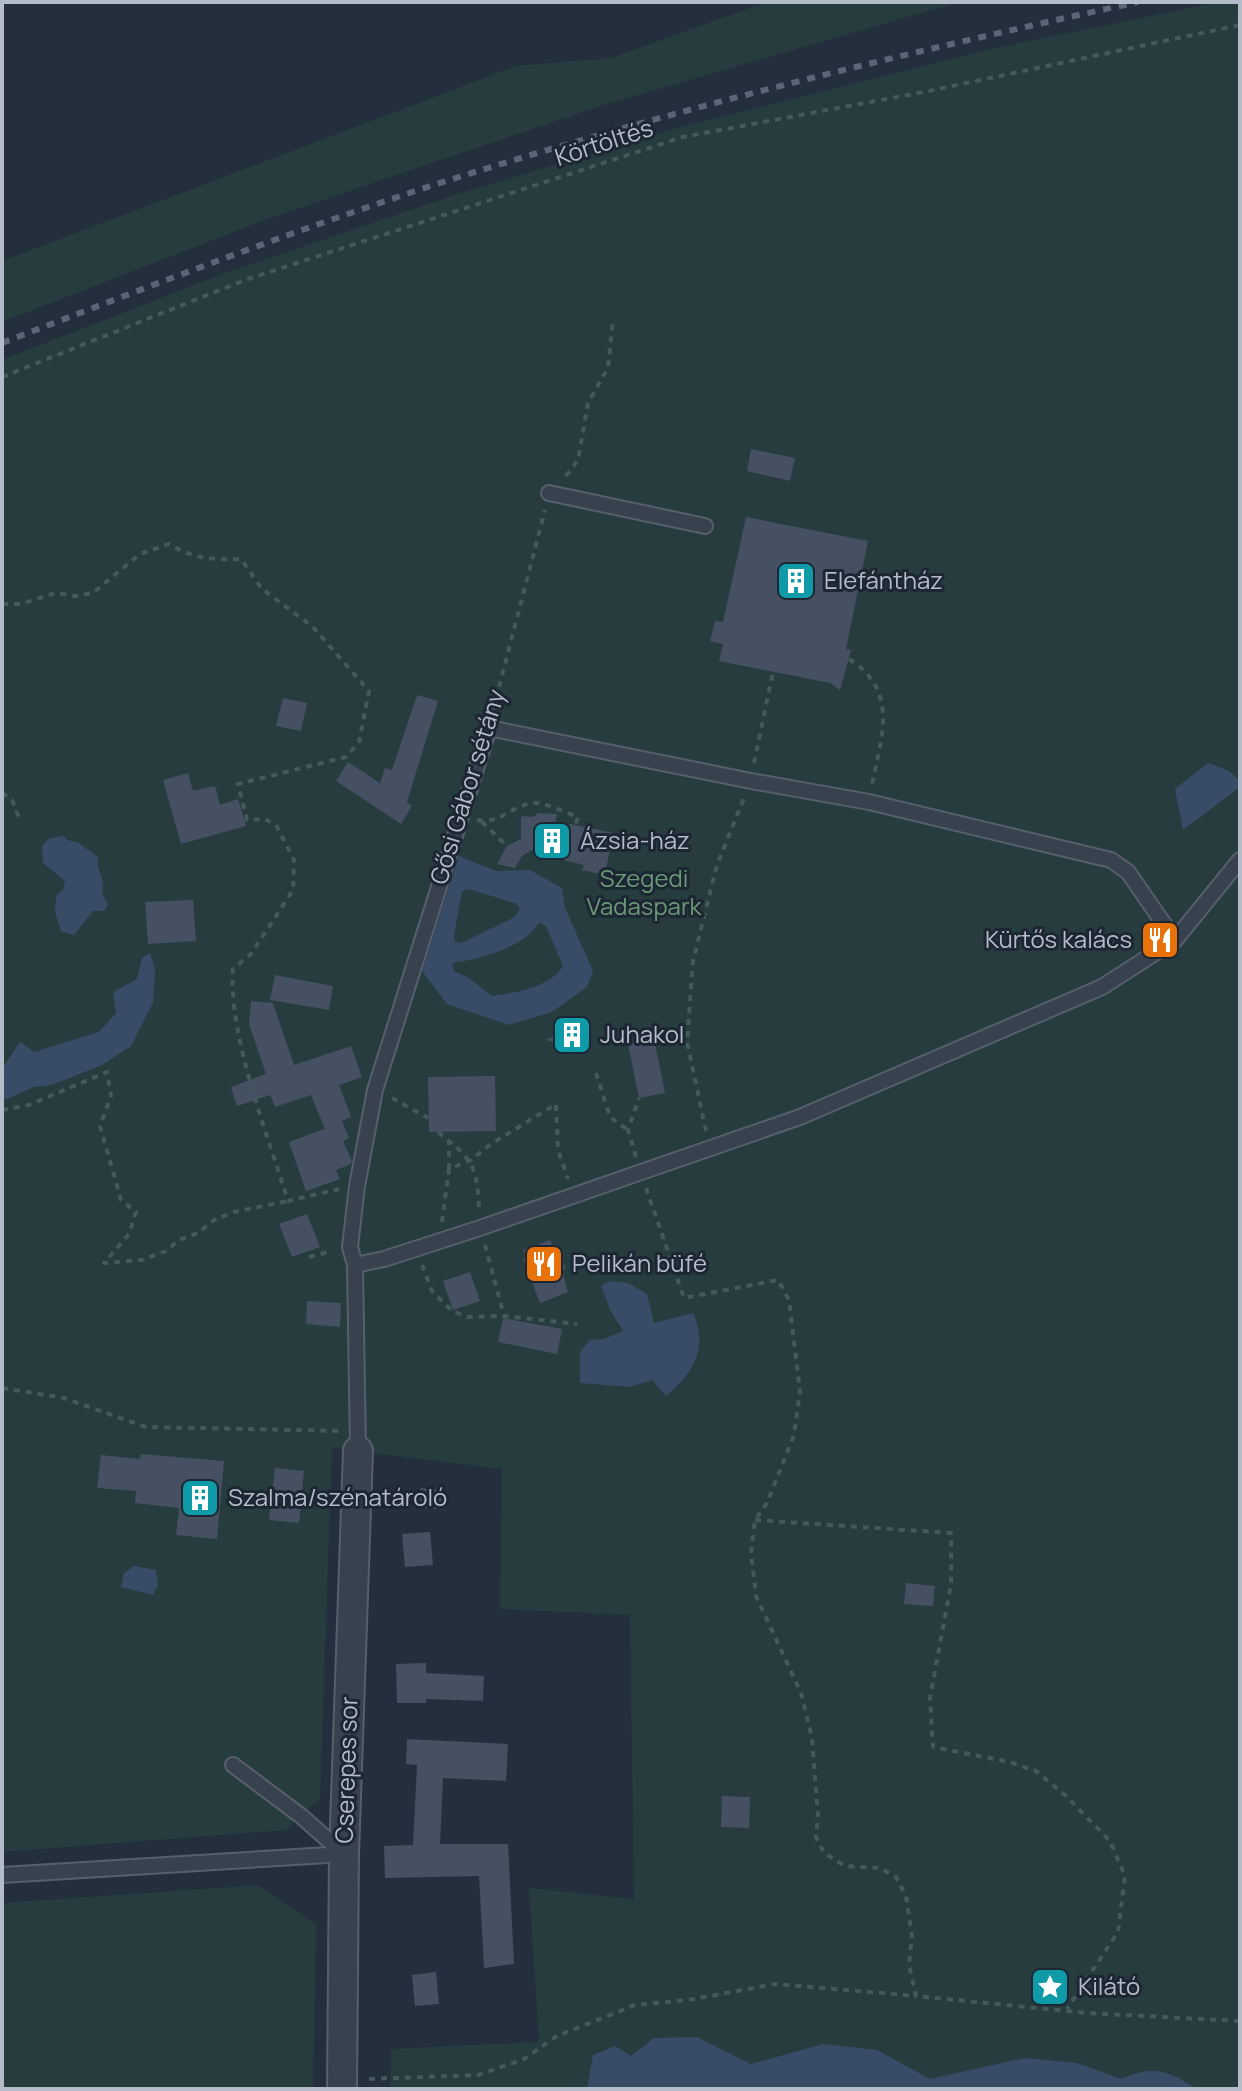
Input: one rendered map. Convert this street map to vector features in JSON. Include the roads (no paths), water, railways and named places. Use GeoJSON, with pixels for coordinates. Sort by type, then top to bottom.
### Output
{"type":"FeatureCollection","features":[{"type":"Feature","properties":{"kind":"street","name":"Cserepes sor"},"geometry":{"type":"LineString","coordinates":[[342,2089],[344,1854],[358,1441]]}},
{"type":"Feature","properties":{"kind":"lane"},"geometry":{"type":"LineString","coordinates":[[549,493],[705,526]]}},
{"type":"Feature","properties":{"kind":"lane","name":"Gősi Gábor sétány"},"geometry":{"type":"LineString","coordinates":[[358,1441],[355,1265],[350,1247],[357,1186],[375,1090],[459,815],[489,728],[869,802],[1111,860],[1128,872],[1175,940]]}},
{"type":"Feature","properties":{"kind":"lane"},"geometry":{"type":"LineString","coordinates":[[355,1265],[480,1228],[800,1117],[1102,987],[1175,940],[1240,860]]}},
{"type":"Feature","properties":{"kind":"lane"},"geometry":{"type":"LineString","coordinates":[[233,1765],[301,1816],[344,1854]]}},
{"type":"Feature","properties":{"kind":"lane"},"geometry":{"type":"LineString","coordinates":[[2,1875],[344,1854]]}},
{"type":"Feature","properties":{"kind":"water"},"geometry":{"type":"Polygon","coordinates":[[[1208,763],[1229,771],[1240,781],[1240,787],[1183,830],[1175,789],[1208,763]]]}},
{"type":"Feature","properties":{"kind":"water"},"geometry":{"type":"Polygon","coordinates":[[[64,836],[98,857],[102,893],[108,905],[104,911],[93,911],[74,935],[61,931],[55,912],[56,896],[63,890],[65,881],[43,863],[42,846],[50,838],[64,836]]]}},
{"type":"Feature","properties":{"kind":"water"},"geometry":{"type":"Polygon","coordinates":[[[459,856],[496,871],[530,870],[562,888],[565,908],[593,971],[587,987],[552,1012],[509,1025],[447,1004],[422,971],[459,856]],[[469,889],[462,891],[455,942],[461,943],[515,917],[520,909],[517,904],[469,889]],[[540,923],[511,946],[452,964],[454,971],[492,996],[521,991],[550,979],[563,966],[546,926],[540,923]]]}},
{"type":"Feature","properties":{"kind":"water"},"geometry":{"type":"Polygon","coordinates":[[[150,953],[155,969],[153,1003],[131,1046],[102,1065],[2,1101],[2,1069],[20,1042],[34,1052],[99,1032],[116,1013],[113,992],[137,979],[142,958],[150,953]]]}},
{"type":"Feature","properties":{"kind":"water"},"geometry":{"type":"Polygon","coordinates":[[[610,1281],[628,1283],[647,1294],[654,1323],[693,1313],[699,1337],[696,1359],[684,1379],[666,1396],[652,1380],[630,1387],[580,1383],[580,1352],[590,1340],[604,1339],[623,1331],[611,1312],[601,1286],[610,1281]]]}},
{"type":"Feature","properties":{"kind":"water"},"geometry":{"type":"Polygon","coordinates":[[[134,1566],[156,1570],[158,1585],[153,1595],[121,1587],[124,1573],[134,1566]]]}},
{"type":"Feature","properties":{"kind":"water"},"geometry":{"type":"Polygon","coordinates":[[[697,2037],[751,2064],[823,2044],[877,2050],[930,2079],[1025,2058],[1077,2063],[1121,2079],[1142,2072],[1160,2072],[1177,2077],[1197,2089],[587,2089],[593,2055],[615,2046],[631,2056],[654,2038],[697,2037]]]}},
{"type":"Feature","properties":{"kind":"railway"},"geometry":{"type":"LineString","coordinates":[[2,343],[330,220],[526,156],[787,84],[1138,2]]}},
{"type":"Feature","properties":{"kind":"place","name":"Elefántház"},"geometry":{"type":"Point","coordinates":[796,581]}},
{"type":"Feature","properties":{"kind":"place","name":"Ázsia-ház"},"geometry":{"type":"Point","coordinates":[552,841]}},
{"type":"Feature","properties":{"kind":"place","name":"Kürtős kalács"},"geometry":{"type":"Point","coordinates":[1160,940]}},
{"type":"Feature","properties":{"kind":"place","name":"Juhakol"},"geometry":{"type":"Point","coordinates":[572,1035]}},
{"type":"Feature","properties":{"kind":"place","name":"Pelikán büfé"},"geometry":{"type":"Point","coordinates":[544,1264]}},
{"type":"Feature","properties":{"kind":"place","name":"Szalma/szénatároló"},"geometry":{"type":"Point","coordinates":[200,1498]}},
{"type":"Feature","properties":{"kind":"place","name":"Kilátó"},"geometry":{"type":"Point","coordinates":[1050,1987]}},
{"type":"Feature","properties":{"kind":"park label","name":"Szegedi Vadaspark"},"geometry":{"type":"Point","coordinates":[644,893]}}]}
